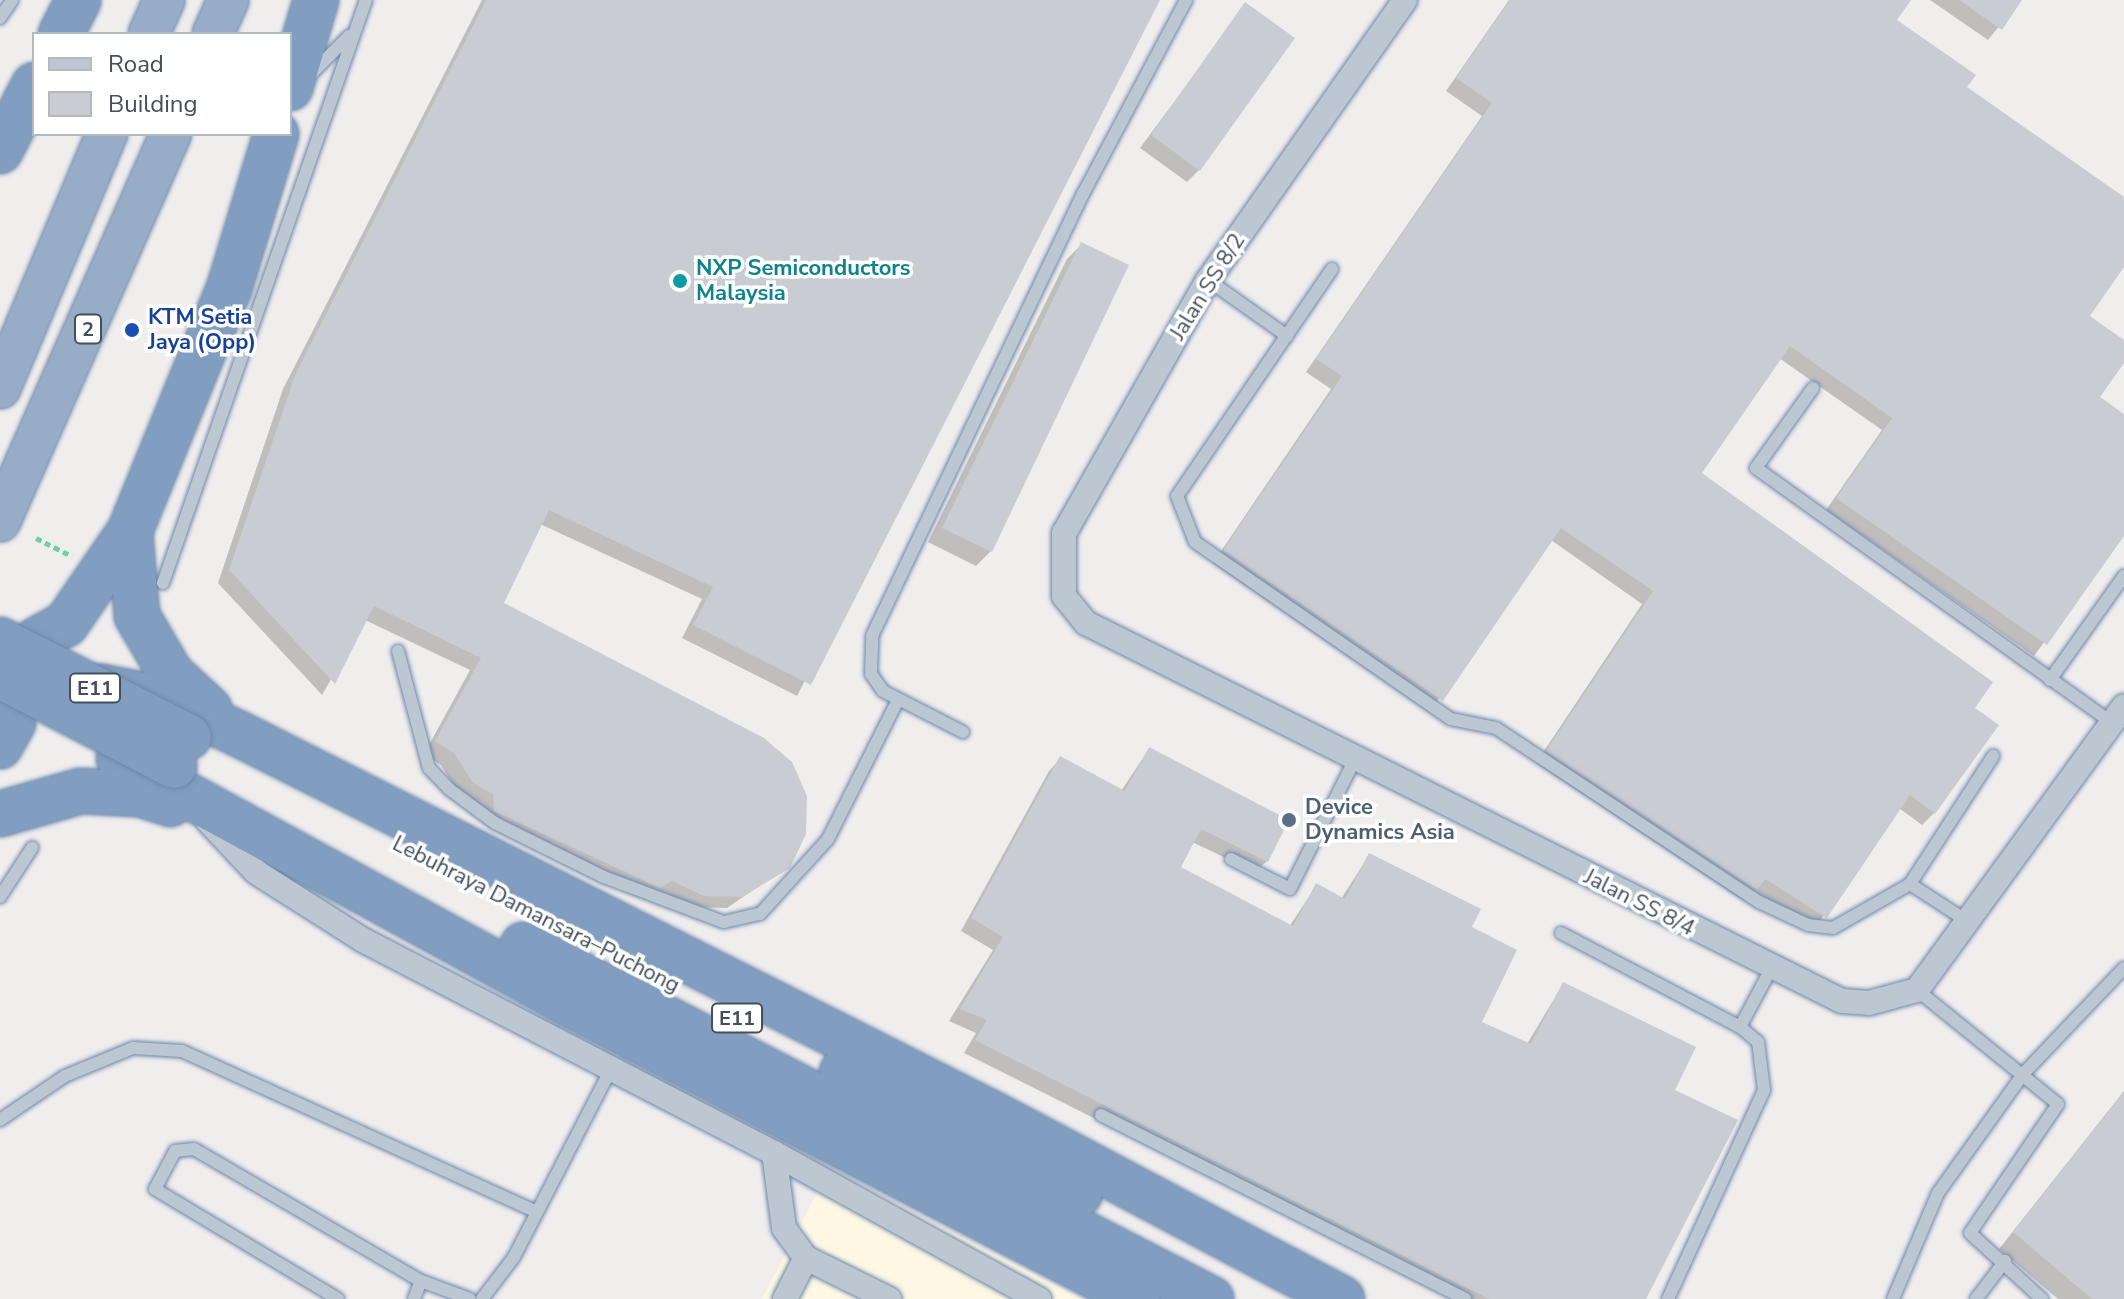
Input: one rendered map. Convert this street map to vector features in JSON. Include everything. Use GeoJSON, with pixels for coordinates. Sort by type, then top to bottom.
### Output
{"type":"FeatureCollection","features":[{"type":"Feature","properties":{"kind":"highway"},"geometry":{"type":"LineString","coordinates":[[62,32],[78,0]]}},
{"type":"Feature","properties":{"kind":"highway"},"geometry":{"type":"LineString","coordinates":[[150,32],[164,0]]}},
{"type":"Feature","properties":{"kind":"highway"},"geometry":{"type":"LineString","coordinates":[[214,32],[228,0]]}},
{"type":"Feature","properties":{"kind":"highway"},"geometry":{"type":"LineString","coordinates":[[292,81],[316,0]]}},
{"type":"Feature","properties":{"kind":"highway"},"geometry":{"type":"LineString","coordinates":[[0,151],[32,89]]}},
{"type":"Feature","properties":{"kind":"highway"},"geometry":{"type":"LineString","coordinates":[[0,388],[106,136]]}},
{"type":"Feature","properties":{"kind":"highway","name":"2"},"geometry":{"type":"LineString","coordinates":[[0,521],[170,136]]}},
{"type":"Feature","properties":{"kind":"highway"},"geometry":{"type":"LineString","coordinates":[[237,733],[153,649],[129,583],[130,531],[229,289],[275,136]]}},
{"type":"Feature","properties":{"kind":"highway"},"geometry":{"type":"LineString","coordinates":[[130,531],[25,632],[60,692],[98,745],[274,842],[1138,1299]]}},
{"type":"Feature","properties":{"kind":"highway","name":"Lebuhraya Damansara–Puchong"},"geometry":{"type":"LineString","coordinates":[[25,632],[1285,1299]]}},
{"type":"Feature","properties":{"kind":"highway"},"geometry":{"type":"LineString","coordinates":[[0,746],[13,723],[3,687],[60,692],[131,688],[237,733],[991,1113],[1342,1299]]}},
{"type":"Feature","properties":{"kind":"highway","name":"Lebuhraya Damansara–Puchong"},"geometry":{"type":"LineString","coordinates":[[3,687],[1211,1299]]}},
{"type":"Feature","properties":{"kind":"highway"},"geometry":{"type":"LineString","coordinates":[[0,814],[48,797],[113,790],[204,816],[274,842]]}},
{"type":"Feature","properties":{"kind":"street","name":"Jalan SS 8/2"},"geometry":{"type":"LineString","coordinates":[[1064,596],[1064,533],[1208,280],[1405,0]]}},
{"type":"Feature","properties":{"kind":"street","name":"Jalan SS 8/4"},"geometry":{"type":"LineString","coordinates":[[1064,596],[1086,623],[1771,969],[1842,1001],[1869,1003],[1917,990]]}},
{"type":"Feature","properties":{"kind":"street"},"geometry":{"type":"LineString","coordinates":[[1917,990],[1971,924],[2118,715]]}},
{"type":"Feature","properties":{"kind":"street"},"geometry":{"type":"LineString","coordinates":[[204,816],[288,896],[774,1153],[1039,1299]]}},
{"type":"Feature","properties":{"kind":"street"},"geometry":{"type":"LineString","coordinates":[[774,1153],[781,1218],[806,1258],[889,1299]]}},
{"type":"Feature","properties":{"kind":"street"},"geometry":{"type":"LineString","coordinates":[[785,1299],[806,1258]]}},
{"type":"Feature","properties":{"kind":"lane"},"geometry":{"type":"LineString","coordinates":[[0,18],[12,0]]}},
{"type":"Feature","properties":{"kind":"lane"},"geometry":{"type":"LineString","coordinates":[[163,583],[366,0]]}},
{"type":"Feature","properties":{"kind":"lane"},"geometry":{"type":"LineString","coordinates":[[963,732],[898,700],[871,674],[872,636],[1083,194],[1186,0]]}},
{"type":"Feature","properties":{"kind":"lane"},"geometry":{"type":"LineString","coordinates":[[292,94],[354,31]]}},
{"type":"Feature","properties":{"kind":"lane"},"geometry":{"type":"LineString","coordinates":[[1332,269],[1177,496],[1195,542],[1451,719],[1496,728],[1772,908],[1833,928],[1910,884],[1993,756]]}},
{"type":"Feature","properties":{"kind":"lane"},"geometry":{"type":"LineString","coordinates":[[1208,280],[1287,336]]}},
{"type":"Feature","properties":{"kind":"lane"},"geometry":{"type":"LineString","coordinates":[[1813,388],[1756,468],[2050,680],[2118,715]]}},
{"type":"Feature","properties":{"kind":"lane"},"geometry":{"type":"LineString","coordinates":[[2050,680],[2124,576]]}},
{"type":"Feature","properties":{"kind":"lane"},"geometry":{"type":"LineString","coordinates":[[398,651],[429,768],[449,789],[495,823],[604,877],[724,922],[760,914],[828,839],[898,700]]}},
{"type":"Feature","properties":{"kind":"lane"},"geometry":{"type":"LineString","coordinates":[[1231,859],[1290,889],[1355,759]]}},
{"type":"Feature","properties":{"kind":"lane"},"geometry":{"type":"LineString","coordinates":[[0,897],[32,848]]}},
{"type":"Feature","properties":{"kind":"lane"},"geometry":{"type":"LineString","coordinates":[[1910,884],[1971,924]]}},
{"type":"Feature","properties":{"kind":"lane"},"geometry":{"type":"LineString","coordinates":[[1561,933],[1740,1027],[1758,1042],[1764,1090],[1668,1299]]}},
{"type":"Feature","properties":{"kind":"lane"},"geometry":{"type":"LineString","coordinates":[[1893,1299],[1938,1193],[2024,1073],[2124,968]]}},
{"type":"Feature","properties":{"kind":"lane"},"geometry":{"type":"LineString","coordinates":[[1740,1027],[1771,969]]}},
{"type":"Feature","properties":{"kind":"lane"},"geometry":{"type":"LineString","coordinates":[[1917,990],[2024,1073],[2058,1104],[1970,1233],[2005,1261],[2042,1299]]}},
{"type":"Feature","properties":{"kind":"lane"},"geometry":{"type":"LineString","coordinates":[[0,1120],[65,1076],[133,1048],[182,1051],[535,1211]]}},
{"type":"Feature","properties":{"kind":"lane"},"geometry":{"type":"LineString","coordinates":[[482,1299],[492,1294],[611,1069]]}},
{"type":"Feature","properties":{"kind":"lane"},"geometry":{"type":"LineString","coordinates":[[1101,1115],[1465,1299]]}},
{"type":"Feature","properties":{"kind":"lane"},"geometry":{"type":"LineString","coordinates":[[338,1299],[155,1189],[175,1151],[194,1149],[421,1281],[470,1299]]}},
{"type":"Feature","properties":{"kind":"lane"},"geometry":{"type":"LineString","coordinates":[[1976,1299],[2005,1261]]}},
{"type":"Feature","properties":{"kind":"lane"},"geometry":{"type":"LineString","coordinates":[[414,1299],[421,1281]]}},
{"type":"Feature","properties":{"kind":"path"},"geometry":{"type":"LineString","coordinates":[[36,538],[76,558]]}},
{"type":"Feature","properties":{"kind":"shaded area"},"geometry":{"type":"Polygon","coordinates":[[[829,1170],[1082,1299],[762,1299],[829,1170]]]}},
{"type":"Feature","properties":{"kind":"building","name":"NXP Semiconductors Malaysia"},"geometry":{"type":"Polygon","coordinates":[[[486,0],[1160,0],[811,685],[693,625],[713,587],[549,510],[504,603],[764,738],[792,762],[807,796],[806,834],[790,868],[742,897],[704,896],[672,881],[660,888],[494,811],[493,794],[473,783],[454,753],[435,741],[481,658],[374,606],[335,684],[229,570],[295,375],[486,0]]]}},
{"type":"Feature","properties":{"kind":"building"},"geometry":{"type":"Polygon","coordinates":[[[1510,0],[1911,0],[1897,20],[1976,75],[1967,87],[2124,197],[2124,267],[2090,316],[2124,340],[2124,363],[2100,397],[2124,414],[2124,536],[2047,645],[1836,498],[1892,418],[1790,346],[1702,473],[1993,682],[1975,708],[1999,725],[1935,814],[1910,795],[1827,918],[1765,879],[1757,890],[1546,751],[1653,591],[1561,528],[1443,701],[1223,550],[1342,376],[1316,359],[1492,103],[1456,78],[1510,0]]]}},
{"type":"Feature","properties":{"kind":"building"},"geometry":{"type":"Polygon","coordinates":[[[1959,0],[2022,0],[2002,30],[1959,0]]]}},
{"type":"Feature","properties":{"kind":"building"},"geometry":{"type":"Polygon","coordinates":[[[1245,2],[1295,38],[1200,171],[1151,135],[1245,2]]]}},
{"type":"Feature","properties":{"kind":"building"},"geometry":{"type":"Polygon","coordinates":[[[1081,242],[1129,265],[992,552],[942,528],[1081,242]]]}},
{"type":"Feature","properties":{"kind":"building"},"geometry":{"type":"Polygon","coordinates":[[[1149,747],[1289,820],[1268,862],[1201,829],[1181,867],[1293,926],[1316,883],[1345,899],[1369,853],[1481,909],[1472,927],[1517,950],[1482,1022],[1531,1044],[1563,982],[1696,1047],[1675,1090],[1738,1120],[1646,1299],[1489,1299],[975,1040],[987,1020],[960,1009],[1003,937],[971,918],[1060,756],[1125,791],[1149,747]]]}},
{"type":"Feature","properties":{"kind":"building"},"geometry":{"type":"Polygon","coordinates":[[[2124,1092],[2124,1299],[2092,1299],[2013,1232],[2124,1092]]]}},
{"type":"Feature","properties":{"kind":"place","name":"NXP Semiconductors Malaysia"},"geometry":{"type":"Point","coordinates":[680,281]}},
{"type":"Feature","properties":{"kind":"place","name":"KTM Setia Jaya (Opp)"},"geometry":{"type":"Point","coordinates":[132,330]}},
{"type":"Feature","properties":{"kind":"place","name":"Device Dynamics Asia"},"geometry":{"type":"Point","coordinates":[1289,820]}}]}
